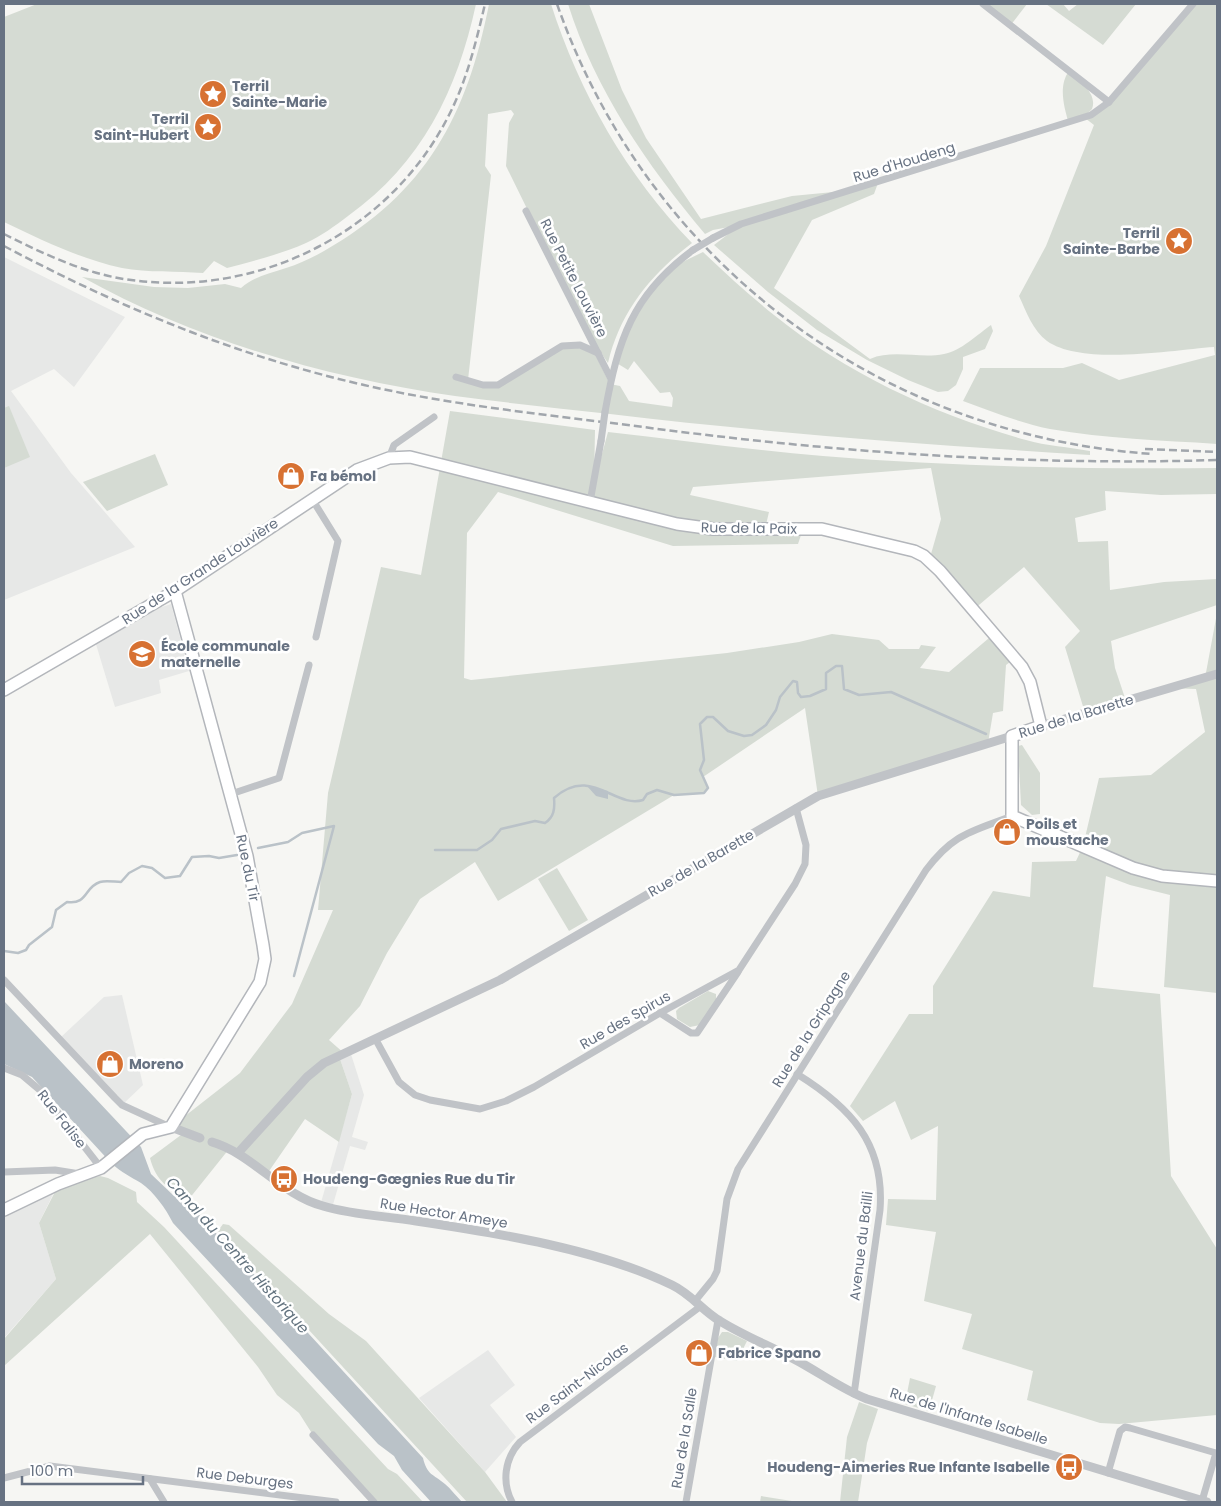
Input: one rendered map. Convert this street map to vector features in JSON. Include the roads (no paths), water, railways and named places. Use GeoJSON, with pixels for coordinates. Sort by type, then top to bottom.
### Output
{"type":"FeatureCollection","features":[{"type":"Feature","properties":{"kind":"main road","name":"Rue de la Paix"},"geometry":{"type":"LineString","coordinates":[[368,464],[389,458],[410,457],[433,461],[590,502],[693,526],[734,529],[822,528],[914,551],[940,571],[1022,667],[1030,682],[1041,726]]}},
{"type":"Feature","properties":{"kind":"main road","name":"Rue de la Grande Louvière"},"geometry":{"type":"LineString","coordinates":[[4,690],[175,591],[312,499],[368,464]]}},
{"type":"Feature","properties":{"kind":"main road","name":"Rue du Tir"},"geometry":{"type":"LineString","coordinates":[[171,1127],[256,993],[264,970],[263,945],[247,856],[175,591]]}},
{"type":"Feature","properties":{"kind":"main road","name":"Rue de la Barette"},"geometry":{"type":"LineString","coordinates":[[1012,736],[1041,726]]}},
{"type":"Feature","properties":{"kind":"main road"},"geometry":{"type":"LineString","coordinates":[[1012,736],[1012,816],[1133,868],[1162,876],[1217,880]]}},
{"type":"Feature","properties":{"kind":"main road"},"geometry":{"type":"LineString","coordinates":[[4,1210],[58,1184],[101,1168],[143,1134],[171,1127]]}},
{"type":"Feature","properties":{"kind":"street"},"geometry":{"type":"LineString","coordinates":[[983,4],[1109,102],[1193,4]]}},
{"type":"Feature","properties":{"kind":"street","name":"Rue d'Houdeng"},"geometry":{"type":"LineString","coordinates":[[590,502],[611,379],[624,334],[645,297],[668,268],[693,250],[741,224],[1069,124],[1086,118],[1109,102]]}},
{"type":"Feature","properties":{"kind":"street","name":"Rue Petite Louvière"},"geometry":{"type":"LineString","coordinates":[[526,211],[611,379]]}},
{"type":"Feature","properties":{"kind":"street","name":"Rue Petite Louvière"},"geometry":{"type":"LineString","coordinates":[[456,377],[483,385],[498,385],[562,346],[572,344],[584,346],[600,355]]}},
{"type":"Feature","properties":{"kind":"street"},"geometry":{"type":"LineString","coordinates":[[389,458],[394,445],[434,417]]}},
{"type":"Feature","properties":{"kind":"street"},"geometry":{"type":"LineString","coordinates":[[312,499],[338,541],[316,637]]}},
{"type":"Feature","properties":{"kind":"street"},"geometry":{"type":"LineString","coordinates":[[231,794],[279,778],[309,665]]}},
{"type":"Feature","properties":{"kind":"street","name":"Rue de la Barette"},"geometry":{"type":"LineString","coordinates":[[1041,726],[1217,674]]}},
{"type":"Feature","properties":{"kind":"street","name":"Rue de la Barette"},"geometry":{"type":"LineString","coordinates":[[238,1154],[307,1077],[324,1063],[500,980],[796,808],[832,790],[1012,736]]}},
{"type":"Feature","properties":{"kind":"street","name":"Rue des Spirus"},"geometry":{"type":"LineString","coordinates":[[376,1040],[399,1082],[415,1095],[430,1100],[480,1109],[506,1101],[534,1087],[660,1013],[739,970],[795,884],[805,864],[806,845],[796,808]]}},
{"type":"Feature","properties":{"kind":"street","name":"Rue de la Gripagne"},"geometry":{"type":"LineString","coordinates":[[698,1304],[717,1271],[727,1200],[738,1169],[926,870],[942,850],[966,834],[1012,816]]}},
{"type":"Feature","properties":{"kind":"street"},"geometry":{"type":"LineString","coordinates":[[660,1013],[690,1033],[697,1033],[739,970]]}},
{"type":"Feature","properties":{"kind":"street"},"geometry":{"type":"LineString","coordinates":[[4,980],[122,1105],[200,1138]]}},
{"type":"Feature","properties":{"kind":"street","name":"Rue Falise"},"geometry":{"type":"LineString","coordinates":[[4,1068],[22,1075],[41,1091],[101,1168]]}},
{"type":"Feature","properties":{"kind":"street","name":"Avenue du Bailli"},"geometry":{"type":"LineString","coordinates":[[797,1074],[842,1107],[866,1137],[876,1162],[880,1185],[880,1210],[854,1394]]}},
{"type":"Feature","properties":{"kind":"street","name":"Rue Hector Ameye"},"geometry":{"type":"LineString","coordinates":[[212,1142],[238,1154],[320,1206],[479,1230],[585,1254],[639,1271],[682,1290],[698,1304]]}},
{"type":"Feature","properties":{"kind":"street"},"geometry":{"type":"LineString","coordinates":[[4,1172],[55,1170],[85,1175]]}},
{"type":"Feature","properties":{"kind":"street","name":"Rue de l'Infante Isabelle"},"geometry":{"type":"LineString","coordinates":[[698,1304],[718,1320],[797,1360],[854,1394],[1108,1473],[1205,1501]]}},
{"type":"Feature","properties":{"kind":"street","name":"Rue Saint-Nicolas"},"geometry":{"type":"LineString","coordinates":[[512,1502],[506,1489],[506,1474],[510,1458],[520,1442],[698,1304]]}},
{"type":"Feature","properties":{"kind":"street","name":"Rue de la Salle"},"geometry":{"type":"LineString","coordinates":[[686,1502],[718,1320]]}},
{"type":"Feature","properties":{"kind":"street"},"geometry":{"type":"LineString","coordinates":[[1108,1473],[1120,1431],[1125,1427],[1217,1453],[1205,1501]]}},
{"type":"Feature","properties":{"kind":"street"},"geometry":{"type":"LineString","coordinates":[[313,1435],[374,1502]]}},
{"type":"Feature","properties":{"kind":"street","name":"Rue Deburges"},"geometry":{"type":"LineString","coordinates":[[4,1478],[50,1466],[336,1502]]}},
{"type":"Feature","properties":{"kind":"street"},"geometry":{"type":"LineString","coordinates":[[150,1479],[164,1502]]}},
{"type":"Feature","properties":{"kind":"waterway"},"geometry":{"type":"LineString","coordinates":[[435,850],[477,850],[492,840],[501,829],[535,821],[545,823],[553,812],[554,798],[567,789],[580,786],[602,790],[622,799],[633,801],[643,800],[647,794],[657,790],[674,795],[704,793],[708,788],[700,770],[704,760],[700,724],[707,717],[713,717],[728,731],[744,736],[752,735],[766,725],[776,710],[780,697],[793,681],[797,682],[798,693],[801,697],[810,696],[826,689],[826,673],[836,666],[842,666],[844,689],[859,695],[891,692],[986,734]]}},
{"type":"Feature","properties":{"kind":"waterway"},"geometry":{"type":"LineString","coordinates":[[258,848],[288,842],[302,833],[334,826],[294,976]]}},
{"type":"Feature","properties":{"kind":"waterway"},"geometry":{"type":"LineString","coordinates":[[4,951],[18,953],[26,950],[29,945],[52,927],[56,910],[67,902],[79,901],[95,884],[108,881],[121,882],[129,873],[142,866],[152,868],[165,878],[180,876],[192,857],[209,856],[219,858],[237,855]]}},
{"type":"Feature","properties":{"kind":"railway"},"geometry":{"type":"LineString","coordinates":[[4,234],[47,255],[92,272],[124,279],[173,283],[222,279],[269,268],[313,250],[354,225],[391,194],[423,157],[449,115],[461,88],[485,4]]}},
{"type":"Feature","properties":{"kind":"railway"},"geometry":{"type":"LineString","coordinates":[[557,4],[597,97],[650,181],[713,255],[786,319],[868,372],[957,412],[1052,440],[1152,454]]}},
{"type":"Feature","properties":{"kind":"railway"},"geometry":{"type":"LineString","coordinates":[[4,246],[91,289],[180,328],[270,360],[364,385],[433,399],[714,436],[857,450],[1001,459],[1073,461],[1217,460]]}},
{"type":"Feature","properties":{"kind":"railway"},"geometry":{"type":"LineString","coordinates":[[1145,449],[1217,452]]}},
{"type":"Feature","properties":{"kind":"place","name":"Terril Sainte-Marie"},"geometry":{"type":"Point","coordinates":[213,94]}},
{"type":"Feature","properties":{"kind":"place","name":"Terril Saint-Hubert"},"geometry":{"type":"Point","coordinates":[208,127]}},
{"type":"Feature","properties":{"kind":"place","name":"Terril Sainte-Barbe"},"geometry":{"type":"Point","coordinates":[1179,241]}},
{"type":"Feature","properties":{"kind":"place","name":"Fa bémol"},"geometry":{"type":"Point","coordinates":[291,476]}},
{"type":"Feature","properties":{"kind":"place","name":"École communale maternelle"},"geometry":{"type":"Point","coordinates":[142,654]}},
{"type":"Feature","properties":{"kind":"place","name":"Poils et moustache"},"geometry":{"type":"Point","coordinates":[1007,832]}},
{"type":"Feature","properties":{"kind":"place","name":"Moreno"},"geometry":{"type":"Point","coordinates":[110,1064]}},
{"type":"Feature","properties":{"kind":"place","name":"Houdeng-Gœgnies Rue du Tir"},"geometry":{"type":"Point","coordinates":[284,1179]}},
{"type":"Feature","properties":{"kind":"place","name":"Fabrice Spano"},"geometry":{"type":"Point","coordinates":[699,1353]}},
{"type":"Feature","properties":{"kind":"place","name":"Houdeng-Aimeries Rue Infante Isabelle"},"geometry":{"type":"Point","coordinates":[1069,1467]}},
{"type":"Feature","properties":{"kind":"water label","name":"Canal du Centre Historique"},"geometry":{"type":"Point","coordinates":[238,1255]}}]}
